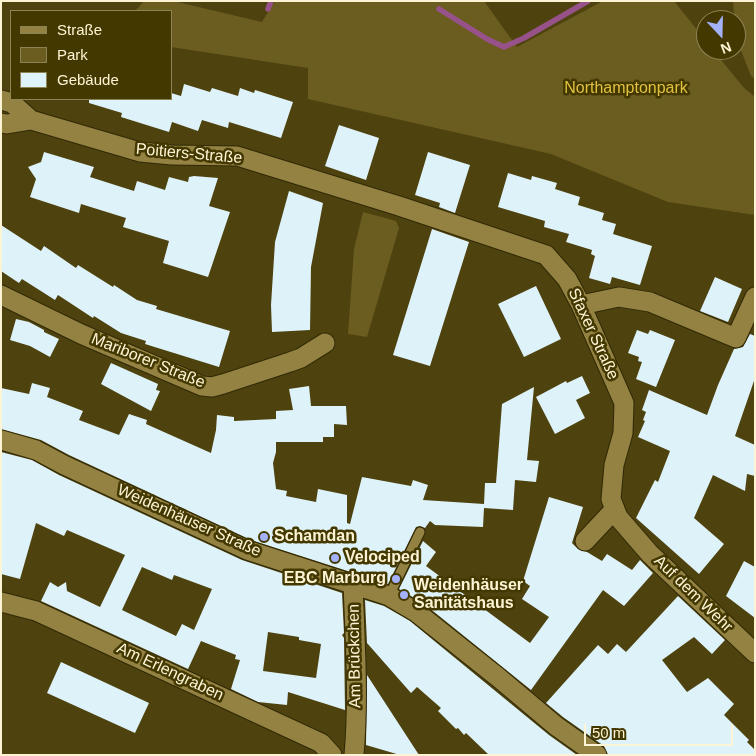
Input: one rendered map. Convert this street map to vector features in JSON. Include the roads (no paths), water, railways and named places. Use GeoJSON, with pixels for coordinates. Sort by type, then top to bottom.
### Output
{"type":"FeatureCollection","features":[{"type":"Feature","properties":{"kind":"street","name":"Poitiers-Straße"},"geometry":{"type":"LineString","coordinates":[[1,100],[12,103],[31,120],[140,152],[172,155],[237,156],[375,199]]}},
{"type":"Feature","properties":{"kind":"street","name":"Poitiers-Straße"},"geometry":{"type":"LineString","coordinates":[[1,123],[7,124],[31,120]]}},
{"type":"Feature","properties":{"kind":"street","name":"Sfaxer Straße"},"geometry":{"type":"LineString","coordinates":[[375,199],[546,255],[567,278],[581,305],[624,403],[623,433],[614,465],[611,499],[618,517],[631,534]]}},
{"type":"Feature","properties":{"kind":"street","name":"Mariborer Straße"},"geometry":{"type":"LineString","coordinates":[[1,295],[81,334],[202,386],[212,387],[290,362],[301,358],[325,343]]}},
{"type":"Feature","properties":{"kind":"street"},"geometry":{"type":"LineString","coordinates":[[581,305],[619,296],[650,302],[736,338],[755,297]]}},
{"type":"Feature","properties":{"kind":"street","name":"Weidenhäuser Straße"},"geometry":{"type":"LineString","coordinates":[[1,440],[36,450],[64,466],[247,550],[389,596],[416,612],[556,726],[597,755]]}},
{"type":"Feature","properties":{"kind":"street"},"geometry":{"type":"LineString","coordinates":[[586,541],[615,509]]}},
{"type":"Feature","properties":{"kind":"street","name":"Auf dem Wehr"},"geometry":{"type":"LineString","coordinates":[[631,534],[755,653]]}},
{"type":"Feature","properties":{"kind":"street","name":"Am Brückchen"},"geometry":{"type":"LineString","coordinates":[[353,583],[356,666],[354,755]]}},
{"type":"Feature","properties":{"kind":"street","name":"Am Erlengraben"},"geometry":{"type":"LineString","coordinates":[[1,602],[36,611],[321,743],[332,755]]}},
{"type":"Feature","properties":{"kind":"lane"},"geometry":{"type":"LineString","coordinates":[[389,596],[420,532]]}},
{"type":"Feature","properties":{"kind":"waterway"},"geometry":{"type":"LineString","coordinates":[[268,9],[271,1]]}},
{"type":"Feature","properties":{"kind":"waterway"},"geometry":{"type":"LineString","coordinates":[[439,9],[487,39],[504,47],[524,38],[588,1]]}},
{"type":"Feature","properties":{"kind":"place","name":"Schamdan"},"geometry":{"type":"Point","coordinates":[264,537]}},
{"type":"Feature","properties":{"kind":"place","name":"Velociped"},"geometry":{"type":"Point","coordinates":[335,558]}},
{"type":"Feature","properties":{"kind":"place","name":"EBC Marburg"},"geometry":{"type":"Point","coordinates":[396,579]}},
{"type":"Feature","properties":{"kind":"place","name":"Weidenhäuser Sanitätshaus"},"geometry":{"type":"Point","coordinates":[404,595]}},
{"type":"Feature","properties":{"kind":"park label","name":"Northamptonpark"},"geometry":{"type":"Point","coordinates":[626,89]}}]}
